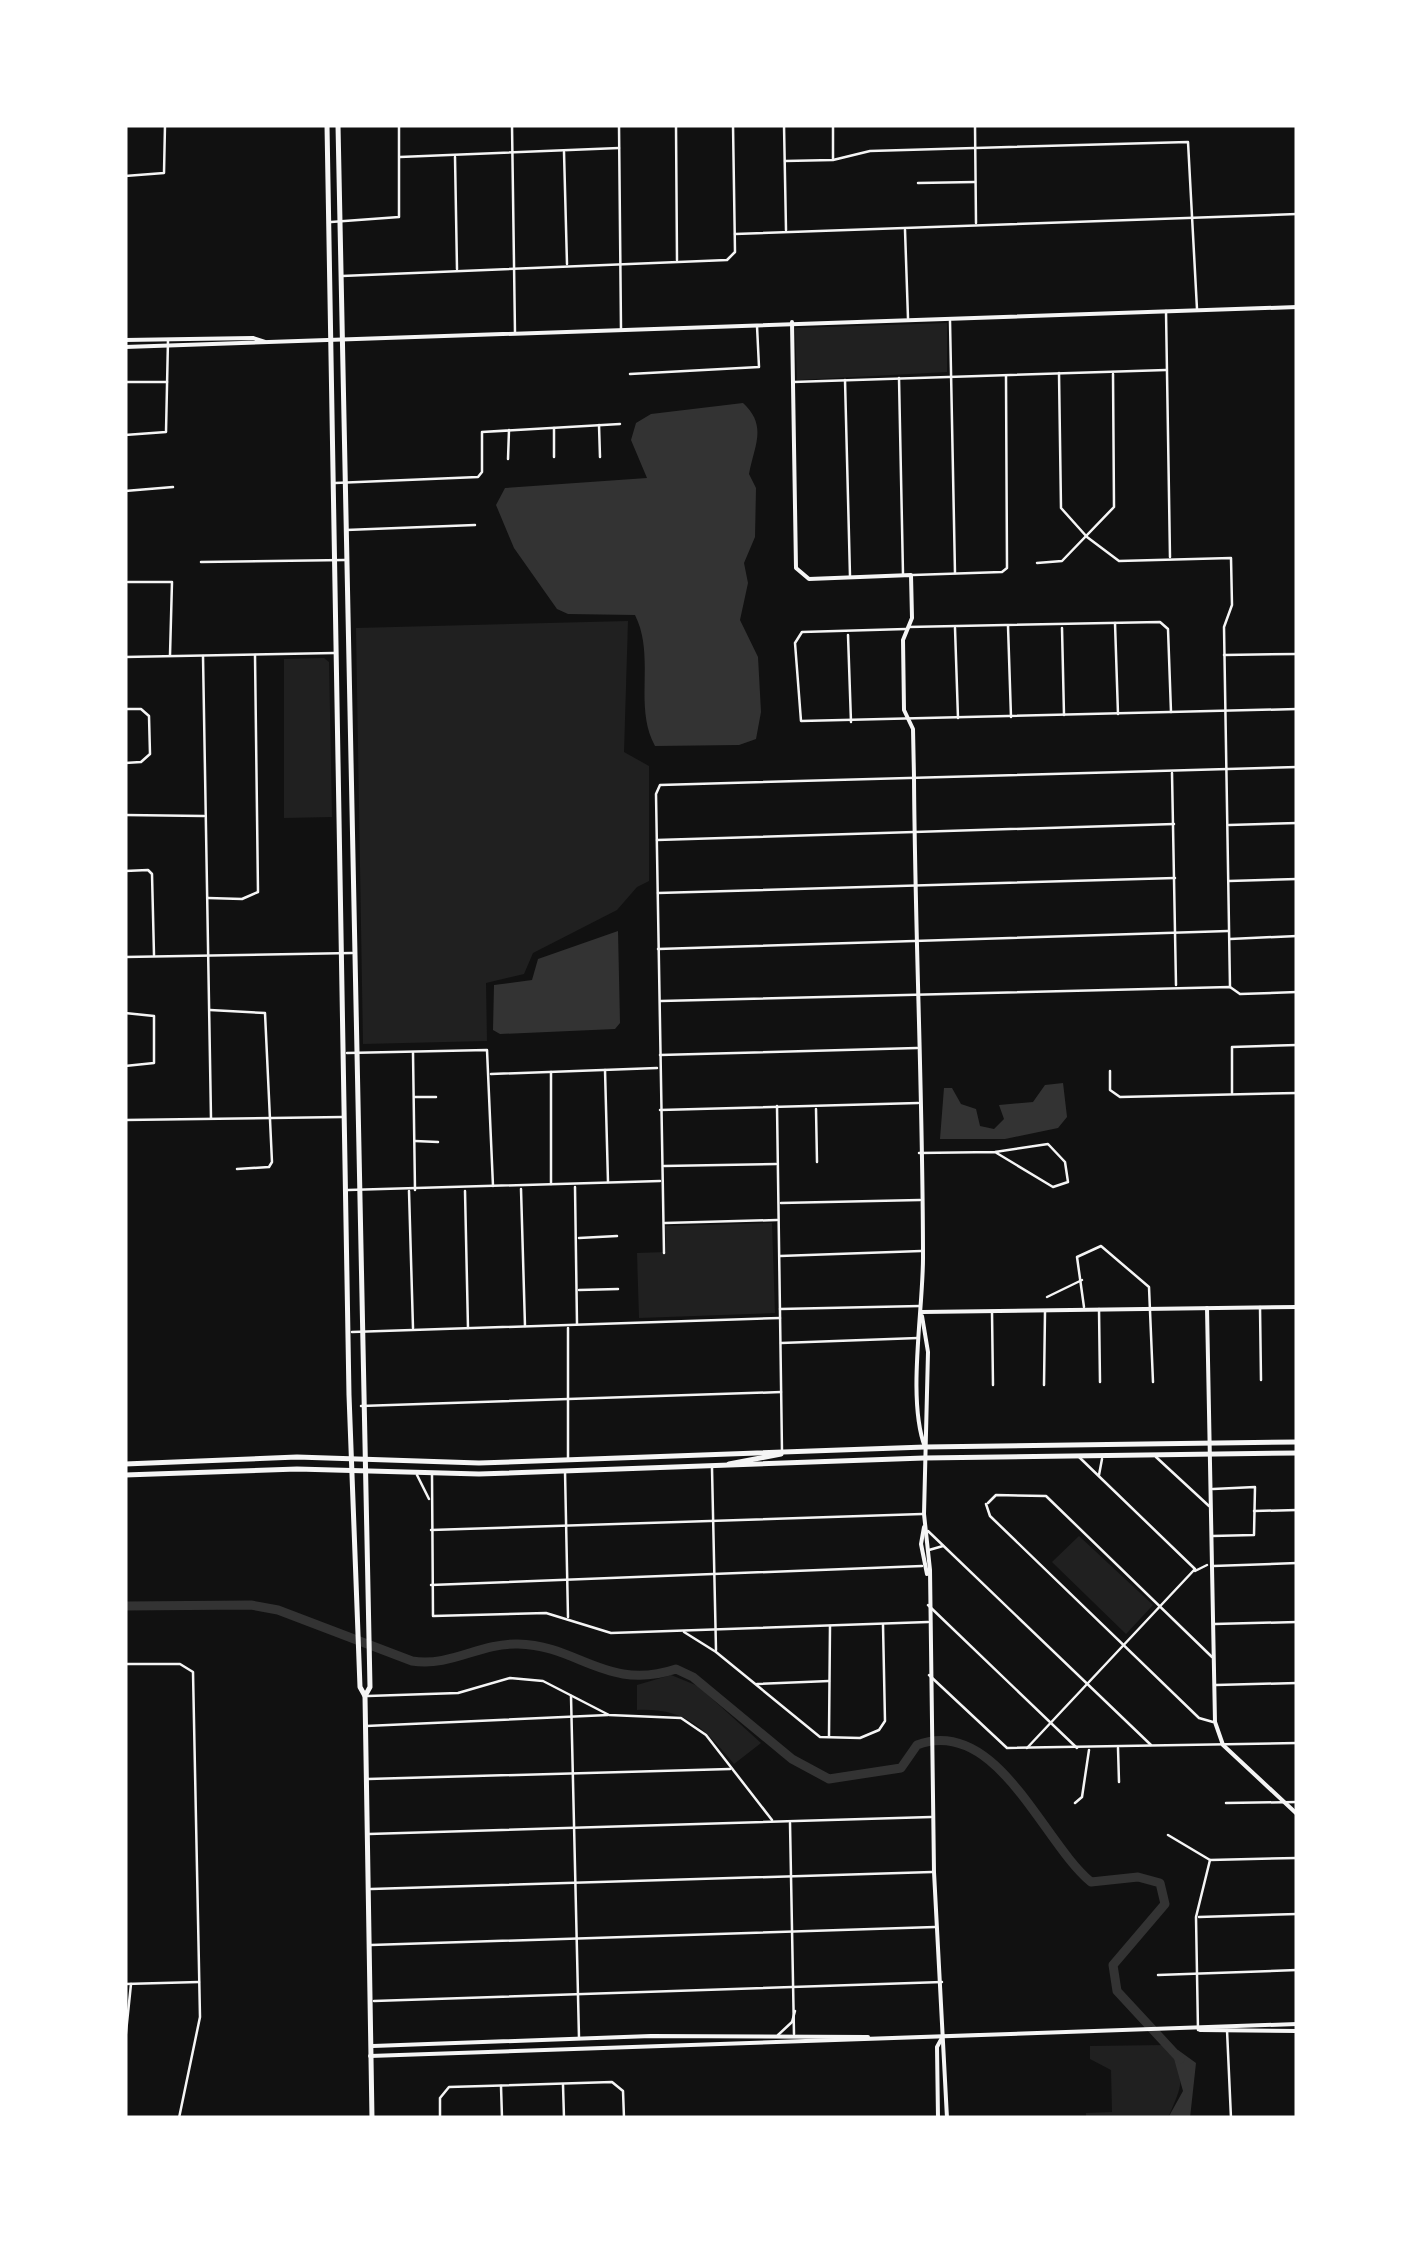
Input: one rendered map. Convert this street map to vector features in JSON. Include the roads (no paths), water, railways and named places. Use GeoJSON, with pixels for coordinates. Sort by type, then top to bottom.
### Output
{"type":"FeatureCollection","features":[{"type":"Feature","properties":{"kind":"main road"},"geometry":{"type":"LineString","coordinates":[[328,125],[350,1471],[360,1687],[365,1696],[372,2118]]}},
{"type":"Feature","properties":{"kind":"main road"},"geometry":{"type":"LineString","coordinates":[[338,125],[356,1191],[370,1687],[365,1696]]}},
{"type":"Feature","properties":{"kind":"main road"},"geometry":{"type":"LineString","coordinates":[[336,653],[346,666]]}},
{"type":"Feature","properties":{"kind":"main road"},"geometry":{"type":"LineString","coordinates":[[345,1116],[356,1134]]}},
{"type":"Feature","properties":{"kind":"main road"},"geometry":{"type":"LineString","coordinates":[[125,1464],[350,1458],[580,1461],[925,1447],[1297,1440]]}},
{"type":"Feature","properties":{"kind":"main road"},"geometry":{"type":"LineString","coordinates":[[727,1466],[737,1460],[772,1459],[782,1452]]}},
{"type":"Feature","properties":{"kind":"main road"},"geometry":{"type":"LineString","coordinates":[[125,1474],[432,1474],[924,1458],[1297,1456]]}},
{"type":"Feature","properties":{"kind":"main road"},"geometry":{"type":"LineString","coordinates":[[550,1472],[568,1461]]}},
{"type":"Feature","properties":{"kind":"main road"},"geometry":{"type":"LineString","coordinates":[[565,1471],[580,1461]]}},
{"type":"Feature","properties":{"kind":"main road"},"geometry":{"type":"LineString","coordinates":[[357,1587],[368,1601]]}},
{"type":"Feature","properties":{"kind":"street"},"geometry":{"type":"LineString","coordinates":[[125,176],[160,176],[166,170],[166,125]]}},
{"type":"Feature","properties":{"kind":"street"},"geometry":{"type":"LineString","coordinates":[[329,222],[398,217],[399,125]]}},
{"type":"Feature","properties":{"kind":"street"},"geometry":{"type":"LineString","coordinates":[[512,125],[515,334]]}},
{"type":"Feature","properties":{"kind":"street"},"geometry":{"type":"LineString","coordinates":[[618,125],[621,330]]}},
{"type":"Feature","properties":{"kind":"street"},"geometry":{"type":"LineString","coordinates":[[676,125],[677,262]]}},
{"type":"Feature","properties":{"kind":"street"},"geometry":{"type":"LineString","coordinates":[[340,276],[732,258],[736,234],[734,125]]}},
{"type":"Feature","properties":{"kind":"street"},"geometry":{"type":"LineString","coordinates":[[784,125],[786,232]]}},
{"type":"Feature","properties":{"kind":"street"},"geometry":{"type":"LineString","coordinates":[[833,125],[833,160]]}},
{"type":"Feature","properties":{"kind":"street"},"geometry":{"type":"LineString","coordinates":[[975,125],[976,224]]}},
{"type":"Feature","properties":{"kind":"street"},"geometry":{"type":"LineString","coordinates":[[784,161],[833,160],[870,151],[1188,142],[1197,309]]}},
{"type":"Feature","properties":{"kind":"street"},"geometry":{"type":"LineString","coordinates":[[400,157],[619,148]]}},
{"type":"Feature","properties":{"kind":"street"},"geometry":{"type":"LineString","coordinates":[[564,152],[566,266]]}},
{"type":"Feature","properties":{"kind":"street"},"geometry":{"type":"LineString","coordinates":[[456,155],[457,271]]}},
{"type":"Feature","properties":{"kind":"street"},"geometry":{"type":"LineString","coordinates":[[918,183],[976,182]]}},
{"type":"Feature","properties":{"kind":"street"},"geometry":{"type":"LineString","coordinates":[[736,234],[1297,214]]}},
{"type":"Feature","properties":{"kind":"street"},"geometry":{"type":"LineString","coordinates":[[904,227],[908,318]]}},
{"type":"Feature","properties":{"kind":"street"},"geometry":{"type":"LineString","coordinates":[[125,347],[1297,306]]}},
{"type":"Feature","properties":{"kind":"street"},"geometry":{"type":"LineString","coordinates":[[1166,310],[1170,559]]}},
{"type":"Feature","properties":{"kind":"street"},"geometry":{"type":"LineString","coordinates":[[950,317],[955,574]]}},
{"type":"Feature","properties":{"kind":"street"},"geometry":{"type":"LineString","coordinates":[[792,322],[799,575],[809,579],[1002,572],[1008,558],[1006,374]]}},
{"type":"Feature","properties":{"kind":"street"},"geometry":{"type":"LineString","coordinates":[[630,374],[759,367],[757,324]]}},
{"type":"Feature","properties":{"kind":"street"},"geometry":{"type":"LineString","coordinates":[[125,436],[166,432],[168,338]]}},
{"type":"Feature","properties":{"kind":"street"},"geometry":{"type":"LineString","coordinates":[[125,340],[253,338],[265,342]]}},
{"type":"Feature","properties":{"kind":"street"},"geometry":{"type":"LineString","coordinates":[[793,382],[1166,370]]}},
{"type":"Feature","properties":{"kind":"street"},"geometry":{"type":"LineString","coordinates":[[1037,562],[1062,562],[1114,506],[1113,372]]}},
{"type":"Feature","properties":{"kind":"street"},"geometry":{"type":"LineString","coordinates":[[1059,374],[1062,508],[1087,537],[1113,560],[1230,558],[1232,604],[1224,626],[1230,986]]}},
{"type":"Feature","properties":{"kind":"street"},"geometry":{"type":"LineString","coordinates":[[899,378],[902,576]]}},
{"type":"Feature","properties":{"kind":"street"},"geometry":{"type":"LineString","coordinates":[[846,380],[850,578]]}},
{"type":"Feature","properties":{"kind":"street"},"geometry":{"type":"LineString","coordinates":[[125,382],[169,382]]}},
{"type":"Feature","properties":{"kind":"street"},"geometry":{"type":"LineString","coordinates":[[334,483],[478,477],[482,472],[482,432],[620,424]]}},
{"type":"Feature","properties":{"kind":"street"},"geometry":{"type":"LineString","coordinates":[[599,425],[600,457]]}},
{"type":"Feature","properties":{"kind":"street"},"geometry":{"type":"LineString","coordinates":[[554,428],[554,457]]}},
{"type":"Feature","properties":{"kind":"street"},"geometry":{"type":"LineString","coordinates":[[508,459],[509,430]]}},
{"type":"Feature","properties":{"kind":"street"},"geometry":{"type":"LineString","coordinates":[[125,491],[173,488]]}},
{"type":"Feature","properties":{"kind":"street"},"geometry":{"type":"LineString","coordinates":[[346,530],[475,525]]}},
{"type":"Feature","properties":{"kind":"street"},"geometry":{"type":"LineString","coordinates":[[201,562],[345,560]]}},
{"type":"Feature","properties":{"kind":"street"},"geometry":{"type":"LineString","coordinates":[[912,576],[904,710],[909,722],[914,777],[923,1251],[919,1432],[925,1447]]}},
{"type":"Feature","properties":{"kind":"street"},"geometry":{"type":"LineString","coordinates":[[125,592],[126,582],[172,582],[170,656]]}},
{"type":"Feature","properties":{"kind":"street"},"geometry":{"type":"LineString","coordinates":[[1115,623],[1118,715]]}},
{"type":"Feature","properties":{"kind":"street"},"geometry":{"type":"LineString","coordinates":[[1171,713],[1168,629],[1164,624],[907,628],[802,632],[797,637],[801,721],[909,722],[1297,710]]}},
{"type":"Feature","properties":{"kind":"street"},"geometry":{"type":"LineString","coordinates":[[1062,625],[1064,716]]}},
{"type":"Feature","properties":{"kind":"street"},"geometry":{"type":"LineString","coordinates":[[1008,626],[1011,718]]}},
{"type":"Feature","properties":{"kind":"street"},"geometry":{"type":"LineString","coordinates":[[954,628],[958,720]]}},
{"type":"Feature","properties":{"kind":"street"},"geometry":{"type":"LineString","coordinates":[[848,632],[851,723]]}},
{"type":"Feature","properties":{"kind":"street"},"geometry":{"type":"LineString","coordinates":[[125,657],[336,653]]}},
{"type":"Feature","properties":{"kind":"street"},"geometry":{"type":"LineString","coordinates":[[1224,656],[1297,654]]}},
{"type":"Feature","properties":{"kind":"street"},"geometry":{"type":"LineString","coordinates":[[208,898],[242,899],[258,892],[256,655]]}},
{"type":"Feature","properties":{"kind":"street"},"geometry":{"type":"LineString","coordinates":[[202,656],[211,1118]]}},
{"type":"Feature","properties":{"kind":"street"},"geometry":{"type":"LineString","coordinates":[[125,710],[146,711],[148,760],[125,763]]}},
{"type":"Feature","properties":{"kind":"street"},"geometry":{"type":"LineString","coordinates":[[664,1253],[656,789],[666,784],[1297,768]]}},
{"type":"Feature","properties":{"kind":"street"},"geometry":{"type":"LineString","coordinates":[[1172,772],[1176,988]]}},
{"type":"Feature","properties":{"kind":"street"},"geometry":{"type":"LineString","coordinates":[[125,816],[206,816]]}},
{"type":"Feature","properties":{"kind":"street"},"geometry":{"type":"LineString","coordinates":[[1227,825],[1297,823]]}},
{"type":"Feature","properties":{"kind":"street"},"geometry":{"type":"LineString","coordinates":[[657,840],[1174,824]]}},
{"type":"Feature","properties":{"kind":"street"},"geometry":{"type":"LineString","coordinates":[[125,870],[148,870],[152,874],[154,957]]}},
{"type":"Feature","properties":{"kind":"street"},"geometry":{"type":"LineString","coordinates":[[658,894],[1175,878]]}},
{"type":"Feature","properties":{"kind":"street"},"geometry":{"type":"LineString","coordinates":[[1229,881],[1297,879]]}},
{"type":"Feature","properties":{"kind":"street"},"geometry":{"type":"LineString","coordinates":[[658,948],[1230,931]]}},
{"type":"Feature","properties":{"kind":"street"},"geometry":{"type":"LineString","coordinates":[[1230,939],[1297,936]]}},
{"type":"Feature","properties":{"kind":"street"},"geometry":{"type":"LineString","coordinates":[[125,957],[352,953]]}},
{"type":"Feature","properties":{"kind":"street"},"geometry":{"type":"LineString","coordinates":[[659,1001],[1230,986],[1240,994],[1297,992]]}},
{"type":"Feature","properties":{"kind":"street"},"geometry":{"type":"LineString","coordinates":[[210,1010],[264,1013],[269,1167],[237,1169]]}},
{"type":"Feature","properties":{"kind":"street"},"geometry":{"type":"LineString","coordinates":[[125,1013],[149,1012],[154,1016],[157,1044],[154,1063],[125,1066]]}},
{"type":"Feature","properties":{"kind":"street"},"geometry":{"type":"LineString","coordinates":[[1232,1094],[1232,1047],[1297,1046]]}},
{"type":"Feature","properties":{"kind":"street"},"geometry":{"type":"LineString","coordinates":[[658,1055],[918,1048]]}},
{"type":"Feature","properties":{"kind":"street"},"geometry":{"type":"LineString","coordinates":[[344,1053],[487,1050],[493,1187]]}},
{"type":"Feature","properties":{"kind":"street"},"geometry":{"type":"LineString","coordinates":[[413,1051],[413,1331]]}},
{"type":"Feature","properties":{"kind":"street"},"geometry":{"type":"LineString","coordinates":[[491,1074],[658,1068]]}},
{"type":"Feature","properties":{"kind":"street"},"geometry":{"type":"LineString","coordinates":[[605,1070],[608,1183]]}},
{"type":"Feature","properties":{"kind":"street"},"geometry":{"type":"LineString","coordinates":[[551,1071],[551,1185]]}},
{"type":"Feature","properties":{"kind":"street"},"geometry":{"type":"LineString","coordinates":[[1110,1071],[1110,1090],[1120,1096],[1297,1092]]}},
{"type":"Feature","properties":{"kind":"street"},"geometry":{"type":"LineString","coordinates":[[413,1098],[436,1097]]}},
{"type":"Feature","properties":{"kind":"street"},"geometry":{"type":"LineString","coordinates":[[660,1110],[918,1103]]}},
{"type":"Feature","properties":{"kind":"street"},"geometry":{"type":"LineString","coordinates":[[777,1106],[782,1452]]}},
{"type":"Feature","properties":{"kind":"street"},"geometry":{"type":"LineString","coordinates":[[816,1106],[817,1162]]}},
{"type":"Feature","properties":{"kind":"street"},"geometry":{"type":"LineString","coordinates":[[125,1120],[345,1116]]}},
{"type":"Feature","properties":{"kind":"street"},"geometry":{"type":"LineString","coordinates":[[414,1141],[438,1142]]}},
{"type":"Feature","properties":{"kind":"street"},"geometry":{"type":"LineString","coordinates":[[919,1153],[994,1152],[1048,1144],[1065,1162],[1068,1182],[1052,1186],[994,1152]]}},
{"type":"Feature","properties":{"kind":"street"},"geometry":{"type":"LineString","coordinates":[[661,1166],[778,1164]]}},
{"type":"Feature","properties":{"kind":"street"},"geometry":{"type":"LineString","coordinates":[[346,1190],[662,1181]]}},
{"type":"Feature","properties":{"kind":"street"},"geometry":{"type":"LineString","coordinates":[[575,1184],[577,1325]]}},
{"type":"Feature","properties":{"kind":"street"},"geometry":{"type":"LineString","coordinates":[[521,1186],[525,1327]]}},
{"type":"Feature","properties":{"kind":"street"},"geometry":{"type":"LineString","coordinates":[[465,1188],[468,1330]]}},
{"type":"Feature","properties":{"kind":"street"},"geometry":{"type":"LineString","coordinates":[[778,1204],[920,1200]]}},
{"type":"Feature","properties":{"kind":"street"},"geometry":{"type":"LineString","coordinates":[[662,1223],[778,1220]]}},
{"type":"Feature","properties":{"kind":"street"},"geometry":{"type":"LineString","coordinates":[[577,1238],[617,1236]]}},
{"type":"Feature","properties":{"kind":"street"},"geometry":{"type":"LineString","coordinates":[[1084,1310],[1084,1280],[1077,1257],[1100,1246],[1144,1280],[1152,1296],[1153,1382]]}},
{"type":"Feature","properties":{"kind":"street"},"geometry":{"type":"LineString","coordinates":[[779,1256],[923,1251]]}},
{"type":"Feature","properties":{"kind":"street"},"geometry":{"type":"LineString","coordinates":[[1047,1297],[1070,1283],[1084,1280]]}},
{"type":"Feature","properties":{"kind":"street"},"geometry":{"type":"LineString","coordinates":[[577,1290],[618,1289]]}},
{"type":"Feature","properties":{"kind":"street"},"geometry":{"type":"LineString","coordinates":[[780,1309],[992,1312],[1297,1306]]}},
{"type":"Feature","properties":{"kind":"street"},"geometry":{"type":"LineString","coordinates":[[1260,1307],[1261,1380]]}},
{"type":"Feature","properties":{"kind":"street"},"geometry":{"type":"LineString","coordinates":[[1207,1308],[1215,1722],[1223,1744],[1297,1814]]}},
{"type":"Feature","properties":{"kind":"street"},"geometry":{"type":"LineString","coordinates":[[1099,1309],[1100,1382]]}},
{"type":"Feature","properties":{"kind":"street"},"geometry":{"type":"LineString","coordinates":[[1044,1385],[1046,1310]]}},
{"type":"Feature","properties":{"kind":"street"},"geometry":{"type":"LineString","coordinates":[[922,1311],[928,1352],[924,1514],[929,1550],[932,1816],[947,2118]]}},
{"type":"Feature","properties":{"kind":"street"},"geometry":{"type":"LineString","coordinates":[[992,1312],[993,1385]]}},
{"type":"Feature","properties":{"kind":"street"},"geometry":{"type":"LineString","coordinates":[[348,1332],[780,1318]]}},
{"type":"Feature","properties":{"kind":"street"},"geometry":{"type":"LineString","coordinates":[[568,1326],[568,1461]]}},
{"type":"Feature","properties":{"kind":"street"},"geometry":{"type":"LineString","coordinates":[[780,1343],[920,1338]]}},
{"type":"Feature","properties":{"kind":"street"},"geometry":{"type":"LineString","coordinates":[[361,1406],[781,1392]]}},
{"type":"Feature","properties":{"kind":"street"},"geometry":{"type":"LineString","coordinates":[[1155,1456],[1210,1507]]}},
{"type":"Feature","properties":{"kind":"street"},"geometry":{"type":"LineString","coordinates":[[1080,1457],[1194,1569]]}},
{"type":"Feature","properties":{"kind":"street"},"geometry":{"type":"LineString","coordinates":[[1100,1476],[1104,1457]]}},
{"type":"Feature","properties":{"kind":"street"},"geometry":{"type":"LineString","coordinates":[[712,1466],[716,1652]]}},
{"type":"Feature","properties":{"kind":"street"},"geometry":{"type":"LineString","coordinates":[[565,1471],[568,1618]]}},
{"type":"Feature","properties":{"kind":"street"},"geometry":{"type":"LineString","coordinates":[[416,1474],[430,1501]]}},
{"type":"Feature","properties":{"kind":"street"},"geometry":{"type":"LineString","coordinates":[[432,1474],[429,1530],[433,1616],[546,1613],[610,1634],[928,1622]]}},
{"type":"Feature","properties":{"kind":"street"},"geometry":{"type":"LineString","coordinates":[[1210,1489],[1255,1488],[1254,1535],[1211,1536]]}},
{"type":"Feature","properties":{"kind":"street"},"geometry":{"type":"LineString","coordinates":[[1050,1501],[1055,1494]]}},
{"type":"Feature","properties":{"kind":"street"},"geometry":{"type":"LineString","coordinates":[[986,1504],[996,1495],[1046,1496],[1213,1658]]}},
{"type":"Feature","properties":{"kind":"street"},"geometry":{"type":"LineString","coordinates":[[978,1499],[986,1504],[990,1516],[1198,1718],[1215,1722]]}},
{"type":"Feature","properties":{"kind":"street"},"geometry":{"type":"LineString","coordinates":[[1254,1510],[1297,1510]]}},
{"type":"Feature","properties":{"kind":"street"},"geometry":{"type":"LineString","coordinates":[[429,1530],[924,1514]]}},
{"type":"Feature","properties":{"kind":"street"},"geometry":{"type":"LineString","coordinates":[[926,1529],[1152,1746]]}},
{"type":"Feature","properties":{"kind":"street"},"geometry":{"type":"LineString","coordinates":[[926,1529],[922,1566],[927,1574]]}},
{"type":"Feature","properties":{"kind":"street"},"geometry":{"type":"LineString","coordinates":[[929,1550],[945,1547]]}},
{"type":"Feature","properties":{"kind":"street"},"geometry":{"type":"LineString","coordinates":[[1027,1748],[1194,1569],[1297,1562]]}},
{"type":"Feature","properties":{"kind":"street"},"geometry":{"type":"LineString","coordinates":[[430,1585],[922,1566]]}},
{"type":"Feature","properties":{"kind":"street"},"geometry":{"type":"LineString","coordinates":[[928,1605],[1078,1749]]}},
{"type":"Feature","properties":{"kind":"street"},"geometry":{"type":"LineString","coordinates":[[1213,1624],[1297,1622]]}},
{"type":"Feature","properties":{"kind":"street"},"geometry":{"type":"LineString","coordinates":[[682,1631],[716,1652],[820,1736],[860,1738],[879,1730],[885,1721],[883,1624]]}},
{"type":"Feature","properties":{"kind":"street"},"geometry":{"type":"LineString","coordinates":[[828,1737],[832,1733],[830,1626]]}},
{"type":"Feature","properties":{"kind":"street"},"geometry":{"type":"LineString","coordinates":[[125,1664],[189,1666],[193,1672],[201,1982],[197,2034],[179,2118]]}},
{"type":"Feature","properties":{"kind":"street"},"geometry":{"type":"LineString","coordinates":[[929,1676],[1008,1748],[1297,1743]]}},
{"type":"Feature","properties":{"kind":"street"},"geometry":{"type":"LineString","coordinates":[[365,1696],[458,1693],[510,1678],[544,1681],[609,1715]]}},
{"type":"Feature","properties":{"kind":"street"},"geometry":{"type":"LineString","coordinates":[[756,1684],[830,1682]]}},
{"type":"Feature","properties":{"kind":"street"},"geometry":{"type":"LineString","coordinates":[[1214,1685],[1297,1683]]}},
{"type":"Feature","properties":{"kind":"street"},"geometry":{"type":"LineString","coordinates":[[571,1694],[579,2039]]}},
{"type":"Feature","properties":{"kind":"street"},"geometry":{"type":"LineString","coordinates":[[366,1726],[609,1715],[682,1718],[706,1735],[773,1821]]}},
{"type":"Feature","properties":{"kind":"street"},"geometry":{"type":"LineString","coordinates":[[1118,1748],[1119,1782]]}},
{"type":"Feature","properties":{"kind":"street"},"geometry":{"type":"LineString","coordinates":[[1075,1803],[1082,1797],[1089,1749]]}},
{"type":"Feature","properties":{"kind":"street"},"geometry":{"type":"LineString","coordinates":[[367,1779],[732,1769]]}},
{"type":"Feature","properties":{"kind":"street"},"geometry":{"type":"LineString","coordinates":[[1226,1803],[1297,1802]]}},
{"type":"Feature","properties":{"kind":"street"},"geometry":{"type":"LineString","coordinates":[[369,1834],[932,1816]]}},
{"type":"Feature","properties":{"kind":"street"},"geometry":{"type":"LineString","coordinates":[[790,1821],[794,2035]]}},
{"type":"Feature","properties":{"kind":"street"},"geometry":{"type":"LineString","coordinates":[[1168,1834],[1210,1860],[1297,1858]]}},
{"type":"Feature","properties":{"kind":"street"},"geometry":{"type":"LineString","coordinates":[[1199,2030],[1196,1917],[1210,1860]]}},
{"type":"Feature","properties":{"kind":"street"},"geometry":{"type":"LineString","coordinates":[[370,1889],[934,1872]]}},
{"type":"Feature","properties":{"kind":"street"},"geometry":{"type":"LineString","coordinates":[[1196,1917],[1297,1914]]}},
{"type":"Feature","properties":{"kind":"street"},"geometry":{"type":"LineString","coordinates":[[372,1945],[936,1927]]}},
{"type":"Feature","properties":{"kind":"street"},"geometry":{"type":"LineString","coordinates":[[1158,1974],[1297,1970]]}},
{"type":"Feature","properties":{"kind":"street"},"geometry":{"type":"LineString","coordinates":[[125,2040],[128,1984],[201,1982]]}},
{"type":"Feature","properties":{"kind":"street"},"geometry":{"type":"LineString","coordinates":[[371,2001],[942,1982]]}},
{"type":"Feature","properties":{"kind":"street"},"geometry":{"type":"LineString","coordinates":[[778,2035],[792,2022],[795,2009]]}},
{"type":"Feature","properties":{"kind":"street"},"geometry":{"type":"LineString","coordinates":[[370,2056],[1297,2027]]}},
{"type":"Feature","properties":{"kind":"street"},"geometry":{"type":"LineString","coordinates":[[1227,2030],[1231,2118]]}},
{"type":"Feature","properties":{"kind":"street"},"geometry":{"type":"LineString","coordinates":[[370,2046],[778,2035],[873,2038]]}},
{"type":"Feature","properties":{"kind":"street"},"geometry":{"type":"LineString","coordinates":[[781,2044],[794,2035]]}},
{"type":"Feature","properties":{"kind":"street"},"geometry":{"type":"LineString","coordinates":[[938,2118],[937,2047],[943,2036]]}},
{"type":"Feature","properties":{"kind":"street"},"geometry":{"type":"LineString","coordinates":[[563,2084],[564,2118]]}},
{"type":"Feature","properties":{"kind":"street"},"geometry":{"type":"LineString","coordinates":[[440,2118],[443,2090],[620,2084],[624,2118]]}},
{"type":"Feature","properties":{"kind":"street"},"geometry":{"type":"LineString","coordinates":[[501,2086],[502,2118]]}},
{"type":"Feature","properties":{"kind":"waterway"},"geometry":{"type":"LineString","coordinates":[[125,1606],[251,1605],[278,1610],[412,1661],[440,1661],[518,1644],[539,1646],[631,1675],[676,1669],[693,1677],[792,1759],[829,1779],[901,1768],[917,1745],[945,1741],[971,1748],[995,1765],[1016,1788],[1091,1882],[1138,1877],[1160,1883],[1165,1904],[1113,1965],[1117,1991],[1180,2059]]}}]}
